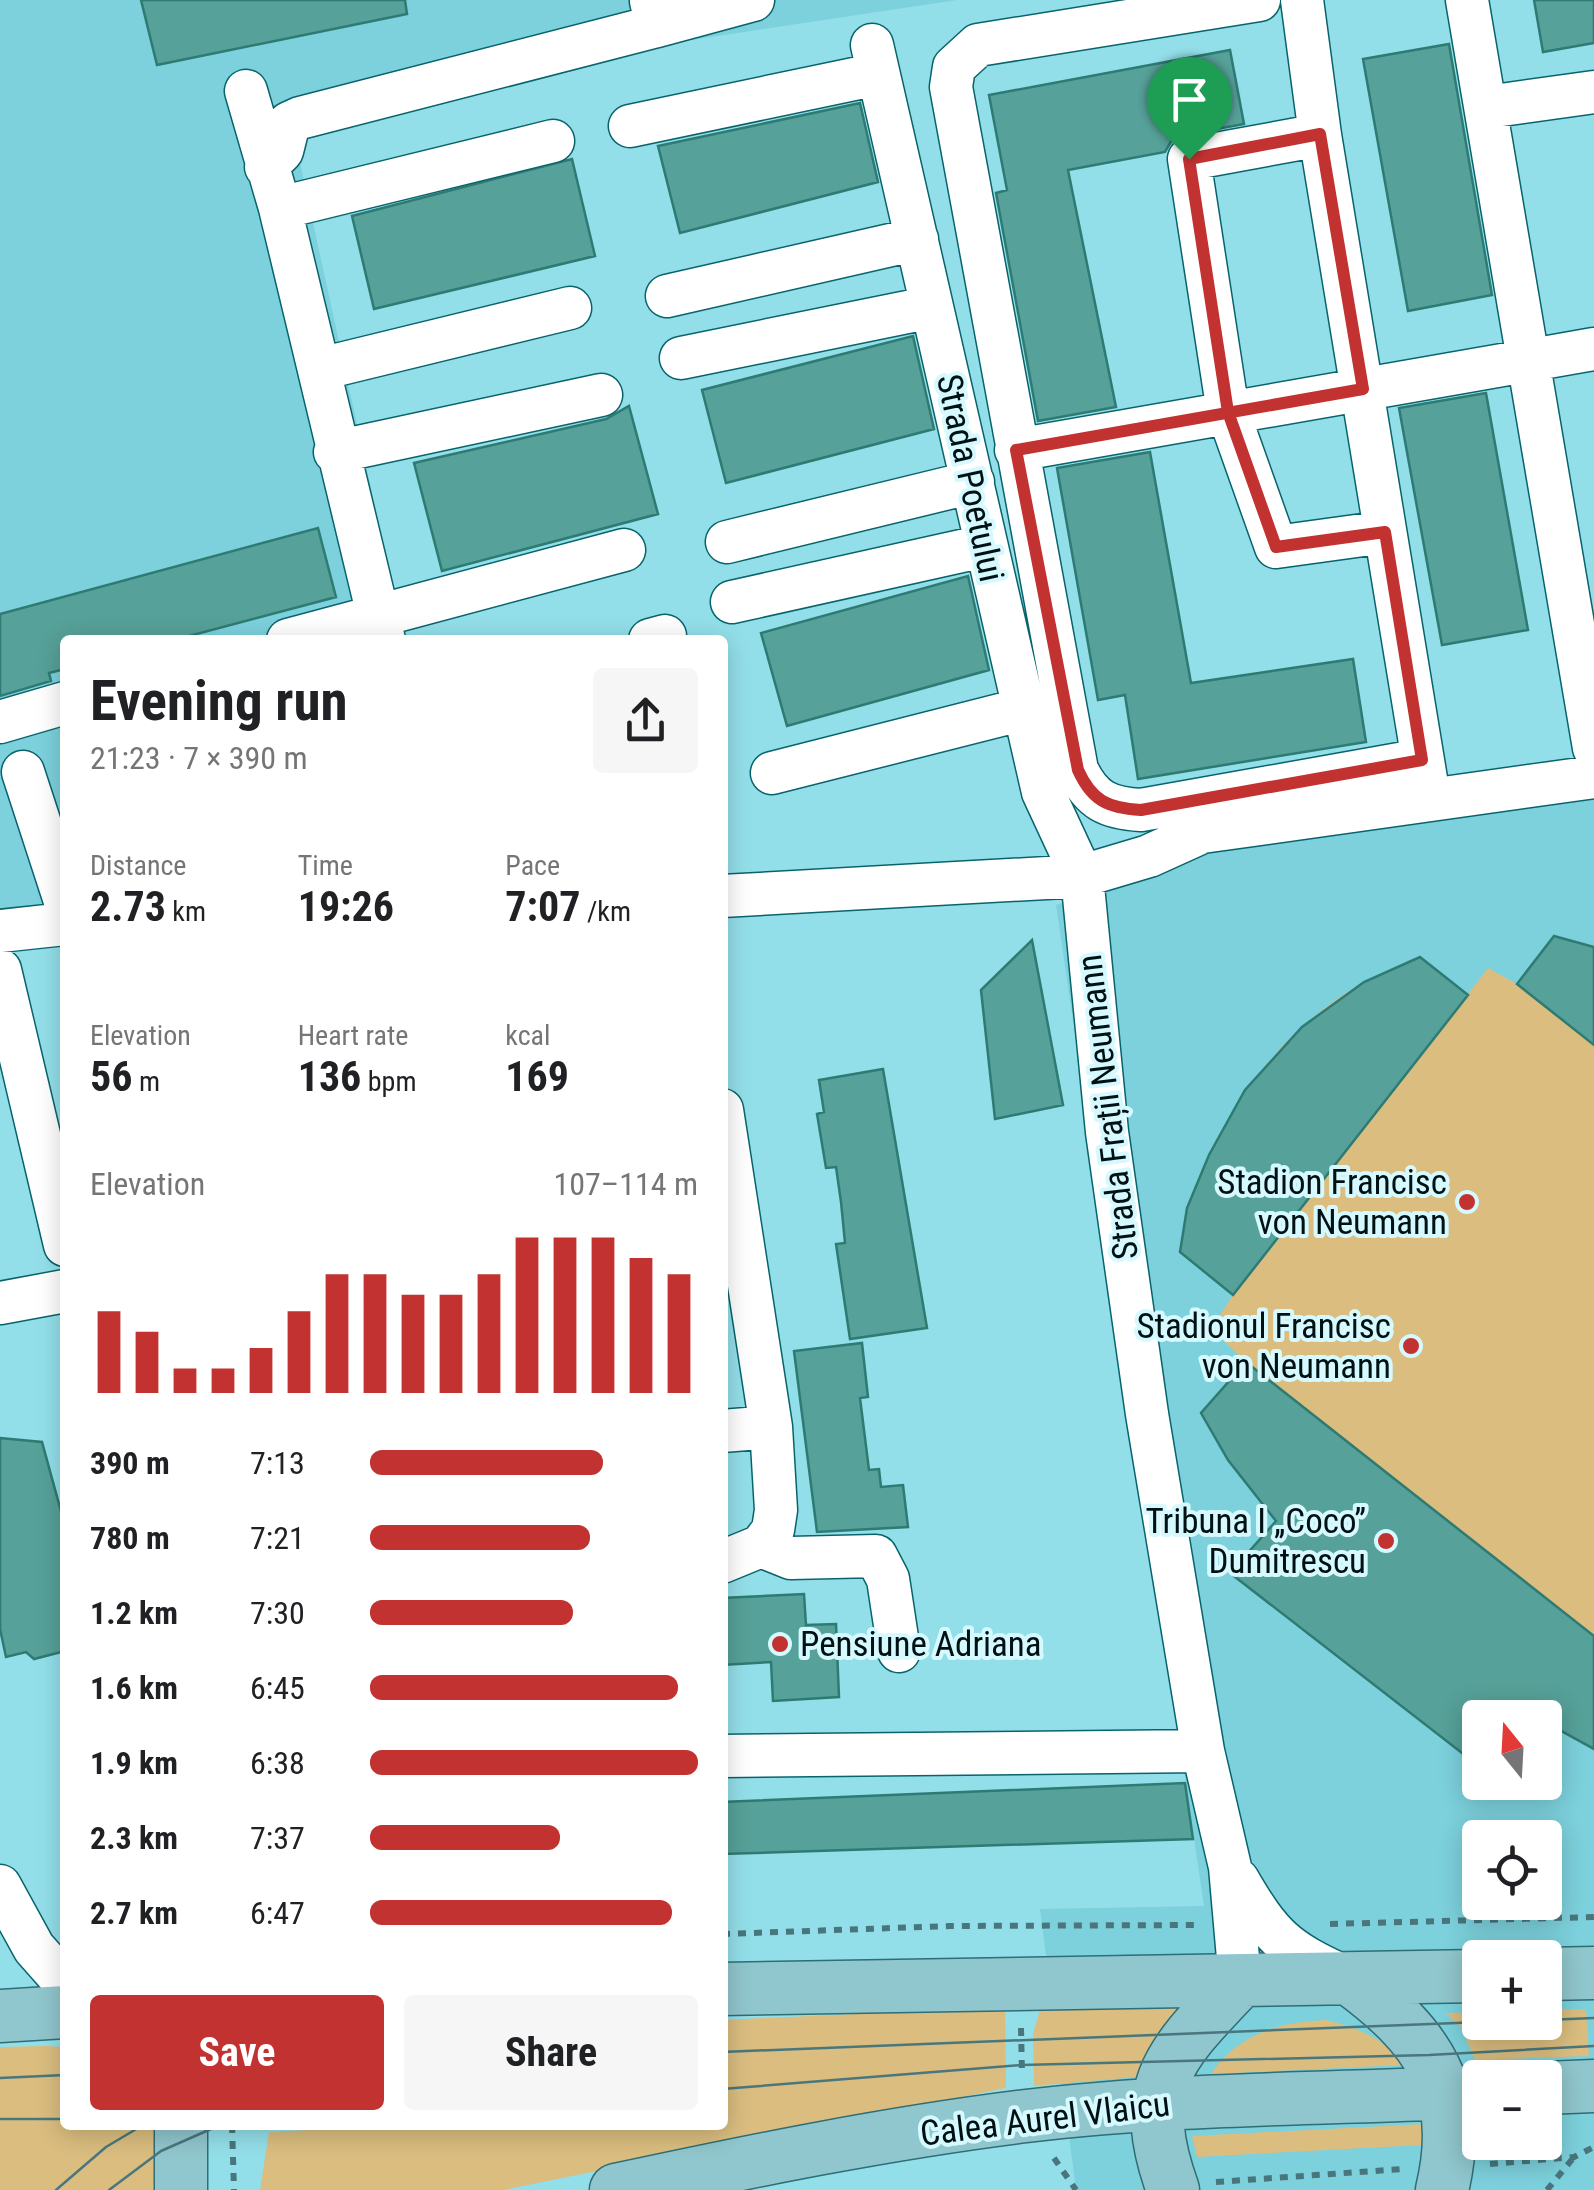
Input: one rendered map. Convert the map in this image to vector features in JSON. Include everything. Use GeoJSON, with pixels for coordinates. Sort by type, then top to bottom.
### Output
{"type":"FeatureCollection","features":[{"type":"Feature","properties":{"kind":"main road"},"geometry":{"type":"LineString","coordinates":[[1562,1974],[1594,1973]]}},
{"type":"Feature","properties":{"kind":"main road"},"geometry":{"type":"LineString","coordinates":[[728,1989],[1462,1976]]}},
{"type":"Feature","properties":{"kind":"main road"},"geometry":{"type":"LineString","coordinates":[[1350,1979],[1412,2032],[1462,2091]]}},
{"type":"Feature","properties":{"kind":"main road"},"geometry":{"type":"LineString","coordinates":[[1173,2190],[1157,2138],[1155,2104],[1161,2082],[1182,2046],[1240,1981]]}},
{"type":"Feature","properties":{"kind":"main road"},"geometry":{"type":"LineString","coordinates":[[0,2016],[60,2012]]}},
{"type":"Feature","properties":{"kind":"main road"},"geometry":{"type":"LineString","coordinates":[[1562,2087],[1594,2086]]}},
{"type":"Feature","properties":{"kind":"main road","name":"Calea Aurel Vlaicu"},"geometry":{"type":"LineString","coordinates":[[616,2190],[1024,2116],[1155,2104],[1462,2092]]}},
{"type":"Feature","properties":{"kind":"main road"},"geometry":{"type":"LineString","coordinates":[[1442,2190],[1462,2097]]}},
{"type":"Feature","properties":{"kind":"main road"},"geometry":{"type":"LineString","coordinates":[[181,2130],[181,2190]]}},
{"type":"Feature","properties":{"kind":"street"},"geometry":{"type":"LineString","coordinates":[[266,167],[282,150],[289,123],[300,118],[654,13],[753,0]]}},
{"type":"Feature","properties":{"kind":"street"},"geometry":{"type":"LineString","coordinates":[[1259,0],[978,44],[954,67],[951,86],[1078,770],[1097,800],[1115,808],[1141,810],[1422,760]]}},
{"type":"Feature","properties":{"kind":"street"},"geometry":{"type":"LineString","coordinates":[[1302,0],[1320,134],[1429,803]]}},
{"type":"Feature","properties":{"kind":"street"},"geometry":{"type":"LineString","coordinates":[[1467,0],[1525,360],[1582,600],[1592,728]]}},
{"type":"Feature","properties":{"kind":"street","name":"Strada Poetului"},"geometry":{"type":"LineString","coordinates":[[630,126],[875,60],[1043,792],[1082,876]]}},
{"type":"Feature","properties":{"kind":"street"},"geometry":{"type":"LineString","coordinates":[[246,91],[280,208],[380,627]]}},
{"type":"Feature","properties":{"kind":"street"},"geometry":{"type":"LineString","coordinates":[[1487,108],[1594,92]]}},
{"type":"Feature","properties":{"kind":"street"},"geometry":{"type":"LineString","coordinates":[[1320,134],[1189,159],[1228,412],[1276,547],[1385,532]]}},
{"type":"Feature","properties":{"kind":"street"},"geometry":{"type":"LineString","coordinates":[[280,208],[553,141]]}},
{"type":"Feature","properties":{"kind":"street"},"geometry":{"type":"LineString","coordinates":[[667,296],[918,240]]}},
{"type":"Feature","properties":{"kind":"street"},"geometry":{"type":"LineString","coordinates":[[681,358],[932,307]]}},
{"type":"Feature","properties":{"kind":"street"},"geometry":{"type":"LineString","coordinates":[[320,369],[570,308]]}},
{"type":"Feature","properties":{"kind":"street"},"geometry":{"type":"LineString","coordinates":[[1016,450],[1594,349]]}},
{"type":"Feature","properties":{"kind":"street"},"geometry":{"type":"LineString","coordinates":[[336,452],[602,395]]}},
{"type":"Feature","properties":{"kind":"street"},"geometry":{"type":"LineString","coordinates":[[727,542],[972,482]]}},
{"type":"Feature","properties":{"kind":"street"},"geometry":{"type":"LineString","coordinates":[[732,602],[950,550],[984,546]]}},
{"type":"Feature","properties":{"kind":"street"},"geometry":{"type":"LineString","coordinates":[[323,635],[380,627],[624,550]]}},
{"type":"Feature","properties":{"kind":"street"},"geometry":{"type":"LineString","coordinates":[[0,722],[60,704]]}},
{"type":"Feature","properties":{"kind":"street"},"geometry":{"type":"LineString","coordinates":[[772,773],[1024,710]]}},
{"type":"Feature","properties":{"kind":"street"},"geometry":{"type":"LineString","coordinates":[[23,772],[60,886]]}},
{"type":"Feature","properties":{"kind":"street"},"geometry":{"type":"LineString","coordinates":[[728,896],[1082,876],[1149,856],[1202,832],[1594,777]]}},
{"type":"Feature","properties":{"kind":"street","name":"Strada Frații Neumann"},"geometry":{"type":"LineString","coordinates":[[1082,876],[1107,1132],[1147,1414],[1203,1752],[1230,1867],[1251,1925],[1240,1981]]}},
{"type":"Feature","properties":{"kind":"street"},"geometry":{"type":"LineString","coordinates":[[0,931],[60,925]]}},
{"type":"Feature","properties":{"kind":"street"},"geometry":{"type":"LineString","coordinates":[[0,970],[60,1225]]}},
{"type":"Feature","properties":{"kind":"street"},"geometry":{"type":"LineString","coordinates":[[728,1157],[771,1427],[776,1510],[773,1530],[742,1554]]}},
{"type":"Feature","properties":{"kind":"street"},"geometry":{"type":"LineString","coordinates":[[0,1303],[60,1291]]}},
{"type":"Feature","properties":{"kind":"street"},"geometry":{"type":"LineString","coordinates":[[728,1431],[771,1427]]}},
{"type":"Feature","properties":{"kind":"street"},"geometry":{"type":"LineString","coordinates":[[742,1554],[791,1558],[876,1556],[888,1579],[899,1651]]}},
{"type":"Feature","properties":{"kind":"street"},"geometry":{"type":"LineString","coordinates":[[728,1756],[1203,1752]]}},
{"type":"Feature","properties":{"kind":"street"},"geometry":{"type":"LineString","coordinates":[[0,1886],[34,1948],[60,1977]]}},
{"type":"Feature","properties":{"kind":"street"},"geometry":{"type":"LineString","coordinates":[[1251,1925],[1299,1956],[1350,1979]]}},
{"type":"Feature","properties":{"kind":"path"},"geometry":{"type":"LineString","coordinates":[[728,1934],[950,1926],[1251,1925],[1594,1916]]}},
{"type":"Feature","properties":{"kind":"path"},"geometry":{"type":"LineString","coordinates":[[232,2130],[234,2190]]}},
{"type":"Feature","properties":{"kind":"path"},"geometry":{"type":"LineString","coordinates":[[1546,2190],[1574,2157]]}},
{"type":"Feature","properties":{"kind":"shaded area"},"geometry":{"type":"Polygon","coordinates":[[[0,0],[957,0],[651,46],[292,126],[403,635],[60,635],[60,914],[0,918],[0,0]]]}},
{"type":"Feature","properties":{"kind":"shaded area"},"geometry":{"type":"Polygon","coordinates":[[[1594,774],[1594,2190],[1076,2190],[1040,1909],[1204,1906],[1056,905],[1285,827],[1594,774]]]}},
{"type":"Feature","properties":{"kind":"shaded area","name":"Stadionul Francisc von Neumann"},"geometry":{"type":"Polygon","coordinates":[[[1594,947],[1594,1747],[1562,1731],[1562,1700],[1462,1700],[1462,1753],[1230,1573],[1275,1521],[1228,1460],[1246,1362],[1211,1329],[1233,1295],[1180,1252],[1202,1172],[1220,1133],[1268,1063],[1329,1005],[1371,978],[1420,957],[1468,994],[1488,968],[1517,984],[1594,947]]]}},
{"type":"Feature","properties":{"kind":"shaded area"},"geometry":{"type":"Polygon","coordinates":[[[1183,2005],[1162,2028],[1137,2077],[1034,2086],[1033,2034],[1041,2006],[1183,2005]]]}},
{"type":"Feature","properties":{"kind":"shaded area"},"geometry":{"type":"Polygon","coordinates":[[[1005,2007],[1006,2088],[503,2190],[260,2190],[269,2132],[728,2130],[728,2020],[1005,2007]]]}},
{"type":"Feature","properties":{"kind":"shaded area"},"geometry":{"type":"Polygon","coordinates":[[[1586,2009],[1589,2056],[1475,2060],[1467,2040],[1562,2040],[1562,2010],[1586,2009]]]}},
{"type":"Feature","properties":{"kind":"shaded area"},"geometry":{"type":"Polygon","coordinates":[[[1445,2013],[1462,2013],[1462,2029],[1461,2027],[1445,2013]]]}},
{"type":"Feature","properties":{"kind":"shaded area"},"geometry":{"type":"Polygon","coordinates":[[[1326,2020],[1370,2035],[1404,2065],[1211,2074],[1234,2049],[1261,2033],[1326,2020]]]}},
{"type":"Feature","properties":{"kind":"shaded area"},"geometry":{"type":"Polygon","coordinates":[[[0,2047],[60,2047],[60,2130],[154,2130],[158,2145],[156,2190],[0,2190],[0,2047]]]}},
{"type":"Feature","properties":{"kind":"shaded area"},"geometry":{"type":"Polygon","coordinates":[[[1424,2124],[1423,2145],[1197,2157],[1192,2136],[1424,2124]]]}},
{"type":"Feature","properties":{"kind":"building"},"geometry":{"type":"Polygon","coordinates":[[[141,0],[405,0],[407,14],[157,65],[141,0]]]}},
{"type":"Feature","properties":{"kind":"building"},"geometry":{"type":"Polygon","coordinates":[[[1534,0],[1594,0],[1594,43],[1543,52],[1534,0]]]}},
{"type":"Feature","properties":{"kind":"building"},"geometry":{"type":"Polygon","coordinates":[[[1449,44],[1492,295],[1408,311],[1363,59],[1449,44]]]}},
{"type":"Feature","properties":{"kind":"building"},"geometry":{"type":"Polygon","coordinates":[[[1230,50],[1244,124],[1184,135],[1172,140],[1165,152],[1068,170],[1116,407],[1038,421],[996,193],[1007,190],[989,95],[1230,50]]]}},
{"type":"Feature","properties":{"kind":"building"},"geometry":{"type":"Polygon","coordinates":[[[860,103],[878,182],[680,233],[658,146],[860,103]]]}},
{"type":"Feature","properties":{"kind":"building"},"geometry":{"type":"Polygon","coordinates":[[[572,159],[595,256],[374,309],[352,216],[572,159]]]}},
{"type":"Feature","properties":{"kind":"building"},"geometry":{"type":"Polygon","coordinates":[[[913,336],[934,429],[726,483],[702,390],[913,336]]]}},
{"type":"Feature","properties":{"kind":"building"},"geometry":{"type":"Polygon","coordinates":[[[1486,393],[1528,630],[1442,645],[1399,408],[1486,393]]]}},
{"type":"Feature","properties":{"kind":"building"},"geometry":{"type":"Polygon","coordinates":[[[629,406],[658,514],[442,571],[414,463],[606,419],[629,406]]]}},
{"type":"Feature","properties":{"kind":"building"},"geometry":{"type":"Polygon","coordinates":[[[1150,452],[1191,683],[1353,659],[1366,742],[1138,779],[1125,695],[1098,700],[1057,468],[1150,452]]]}},
{"type":"Feature","properties":{"kind":"building"},"geometry":{"type":"Polygon","coordinates":[[[318,528],[336,597],[193,635],[60,635],[60,670],[49,673],[51,681],[0,696],[0,614],[318,528]]]}},
{"type":"Feature","properties":{"kind":"building"},"geometry":{"type":"Polygon","coordinates":[[[968,576],[989,670],[787,726],[761,633],[968,576]]]}},
{"type":"Feature","properties":{"kind":"building"},"geometry":{"type":"Polygon","coordinates":[[[1554,936],[1594,947],[1594,1045],[1517,984],[1554,936]]]}},
{"type":"Feature","properties":{"kind":"building"},"geometry":{"type":"Polygon","coordinates":[[[1032,940],[1063,1105],[995,1119],[981,990],[1032,940]]]}},
{"type":"Feature","properties":{"kind":"building"},"geometry":{"type":"Polygon","coordinates":[[[1420,957],[1468,995],[1233,1295],[1180,1252],[1187,1208],[1209,1155],[1245,1090],[1302,1027],[1364,982],[1420,957]]]}},
{"type":"Feature","properties":{"kind":"building"},"geometry":{"type":"Polygon","coordinates":[[[883,1069],[927,1328],[850,1339],[836,1244],[845,1243],[841,1202],[836,1167],[826,1168],[817,1114],[824,1112],[819,1080],[883,1069]]]}},
{"type":"Feature","properties":{"kind":"building"},"geometry":{"type":"Polygon","coordinates":[[[862,1343],[868,1397],[860,1398],[869,1470],[879,1469],[881,1487],[903,1485],[908,1527],[817,1532],[794,1351],[862,1343]]]}},
{"type":"Feature","properties":{"kind":"building","name":"Tribuna I „Coco” Dumitrescu"},"geometry":{"type":"Polygon","coordinates":[[[1246,1362],[1594,1636],[1594,1749],[1562,1731],[1562,1700],[1462,1700],[1462,1753],[1230,1573],[1276,1521],[1228,1460],[1201,1413],[1246,1362]]]}},
{"type":"Feature","properties":{"kind":"building"},"geometry":{"type":"Polygon","coordinates":[[[0,1438],[42,1442],[60,1508],[60,1652],[34,1659],[26,1652],[6,1657],[0,1629],[0,1438]]]}},
{"type":"Feature","properties":{"kind":"building","name":"Pensiune Adriana"},"geometry":{"type":"Polygon","coordinates":[[[804,1594],[806,1625],[836,1624],[839,1697],[773,1701],[771,1662],[728,1665],[728,1598],[804,1594]]]}},
{"type":"Feature","properties":{"kind":"building"},"geometry":{"type":"Polygon","coordinates":[[[1185,1783],[1193,1839],[728,1854],[728,1802],[1185,1783]]]}},
{"type":"Feature","properties":{"kind":"tram line"},"geometry":{"type":"LineString","coordinates":[[1562,2019],[1594,2018]]}},
{"type":"Feature","properties":{"kind":"tram line"},"geometry":{"type":"LineString","coordinates":[[728,2052],[1462,2023]]}},
{"type":"Feature","properties":{"kind":"tram line"},"geometry":{"type":"LineString","coordinates":[[728,2089],[1022,2065],[1429,2055],[1594,2046]]}},
{"type":"Feature","properties":{"kind":"tram line"},"geometry":{"type":"LineString","coordinates":[[0,2078],[60,2075]]}},
{"type":"Feature","properties":{"kind":"tram line"},"geometry":{"type":"LineString","coordinates":[[0,2119],[60,2119]]}},
{"type":"Feature","properties":{"kind":"tram line"},"geometry":{"type":"LineString","coordinates":[[56,2190],[106,2147],[135,2130]]}},
{"type":"Feature","properties":{"kind":"tram line"},"geometry":{"type":"LineString","coordinates":[[109,2190],[161,2151],[209,2130]]}},
{"type":"Feature","properties":{"kind":"place","name":"Stadion Francisc von Neumann"},"geometry":{"type":"Point","coordinates":[1467,1202]}},
{"type":"Feature","properties":{"kind":"place","name":"Stadionul Francisc von Neumann"},"geometry":{"type":"Point","coordinates":[1411,1346]}},
{"type":"Feature","properties":{"kind":"place","name":"Tribuna I „Coco” Dumitrescu"},"geometry":{"type":"Point","coordinates":[1386,1541]}},
{"type":"Feature","properties":{"kind":"place","name":"Pensiune Adriana"},"geometry":{"type":"Point","coordinates":[780,1644]}},
{"type":"Feature","properties":{"kind":"route"},"geometry":{"type":"LineString","coordinates":[[1189,159],[1228,412],[1276,547],[1385,532],[1422,760],[1141,810],[1115,808],[1097,800],[1078,770],[1016,450],[1228,412],[1363,389],[1320,134],[1189,159]]}}]}
